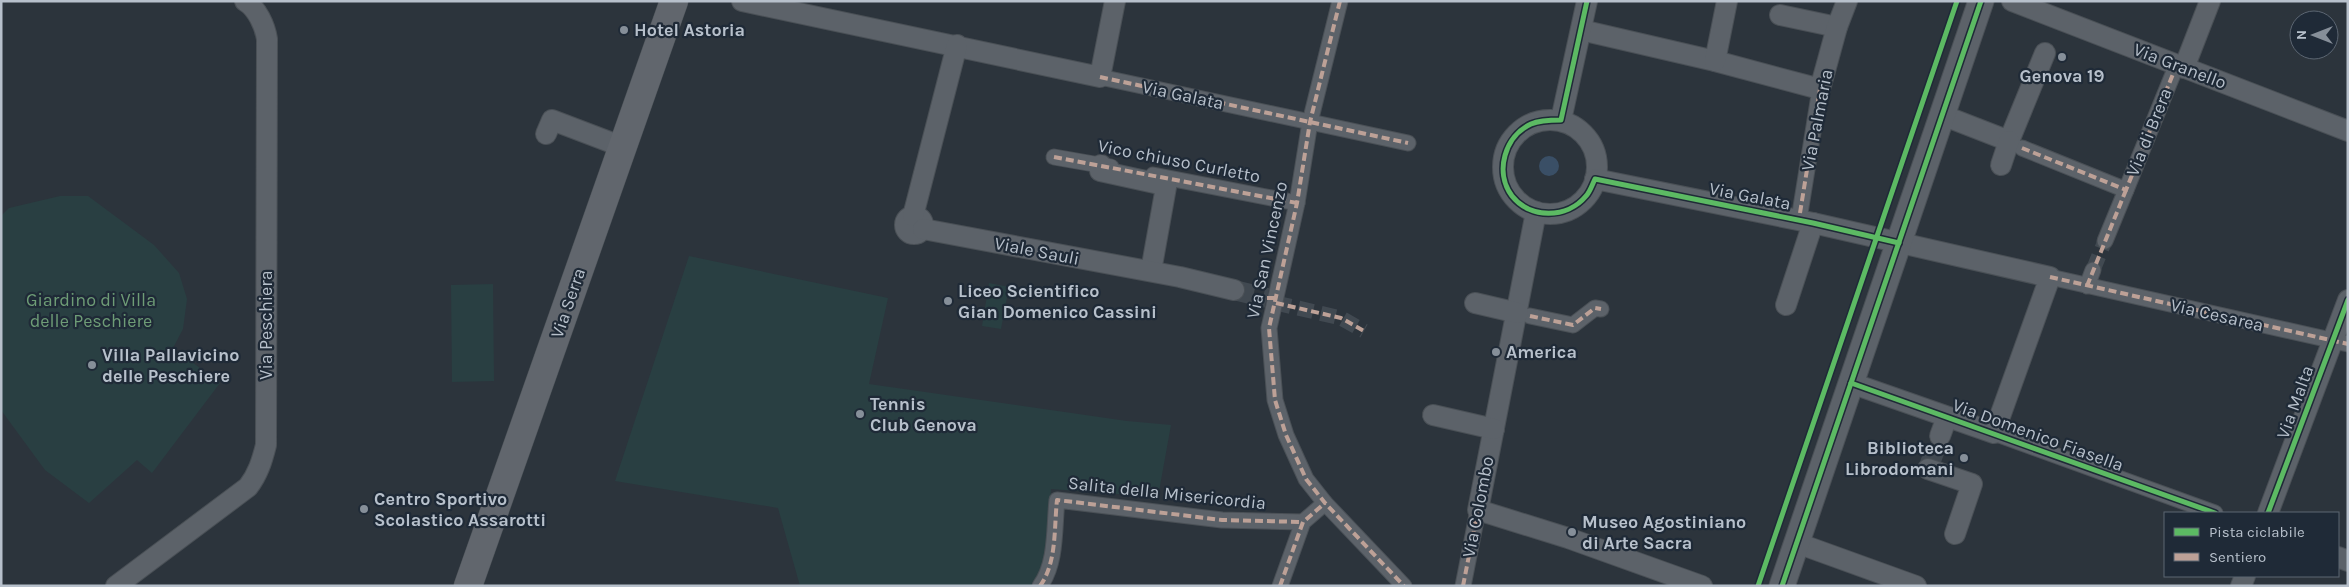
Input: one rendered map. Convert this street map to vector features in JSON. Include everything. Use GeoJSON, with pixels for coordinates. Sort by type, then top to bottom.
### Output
{"type":"FeatureCollection","features":[{"type":"Feature","properties":{"kind":"main road","name":"Via Serra"},"geometry":{"type":"LineString","coordinates":[[468,586],[674,4]]}},
{"type":"Feature","properties":{"kind":"street","name":"Via Peschiera"},"geometry":{"type":"LineString","coordinates":[[116,586],[237,497],[257,476],[266,445],[267,39],[260,19],[251,4],[245,1]]}},
{"type":"Feature","properties":{"kind":"street","name":"Via Galata"},"geometry":{"type":"LineString","coordinates":[[742,1],[1408,143]]}},
{"type":"Feature","properties":{"kind":"street"},"geometry":{"type":"LineString","coordinates":[[1100,77],[1115,1]]}},
{"type":"Feature","properties":{"kind":"street","name":"Via San Vincenzo"},"geometry":{"type":"LineString","coordinates":[[1340,1],[1310,122],[1297,204],[1272,298],[1269,328],[1274,400],[1286,435],[1306,479],[1324,503],[1404,586]]}},
{"type":"Feature","properties":{"kind":"street"},"geometry":{"type":"LineString","coordinates":[[1561,120],[1587,1]]}},
{"type":"Feature","properties":{"kind":"street"},"geometry":{"type":"LineString","coordinates":[[1715,61],[1727,1]]}},
{"type":"Feature","properties":{"kind":"street","name":"Via Palmaria"},"geometry":{"type":"LineString","coordinates":[[1807,218],[1820,90],[1837,27],[1847,1]]}},
{"type":"Feature","properties":{"kind":"street"},"geometry":{"type":"LineString","coordinates":[[1782,586],[1981,1]]}},
{"type":"Feature","properties":{"kind":"street","name":"Via Granello"},"geometry":{"type":"LineString","coordinates":[[2012,1],[2178,71],[2348,131]]}},
{"type":"Feature","properties":{"kind":"street"},"geometry":{"type":"LineString","coordinates":[[2178,71],[2210,1]]}},
{"type":"Feature","properties":{"kind":"street"},"geometry":{"type":"LineString","coordinates":[[1780,15],[1837,27]]}},
{"type":"Feature","properties":{"kind":"street"},"geometry":{"type":"LineString","coordinates":[[1581,30],[1715,61],[1820,90]]}},
{"type":"Feature","properties":{"kind":"street","name":"Viale Sauli"},"geometry":{"type":"LineString","coordinates":[[957,46],[918,222],[1234,290]]}},
{"type":"Feature","properties":{"kind":"street"},"geometry":{"type":"LineString","coordinates":[[2000,165],[2016,144],[2045,53]]}},
{"type":"Feature","properties":{"kind":"street","name":"Via di Brera"},"geometry":{"type":"LineString","coordinates":[[2105,241],[2178,71]]}},
{"type":"Feature","properties":{"kind":"street","name":"Via di Brera"},"geometry":{"type":"LineString","coordinates":[[1942,115],[2126,190]]}},
{"type":"Feature","properties":{"kind":"street"},"geometry":{"type":"LineString","coordinates":[[546,134],[552,120],[623,147]]}},
{"type":"Feature","properties":{"kind":"street"},"geometry":{"type":"LineString","coordinates":[[1545,120],[1561,120],[1578,128],[1590,144],[1594,154],[1595,180],[1587,196],[1576,206],[1564,212],[1550,214],[1536,212],[1523,206],[1512,195],[1505,182],[1503,166],[1505,153],[1511,141],[1528,126],[1545,120]]}},
{"type":"Feature","properties":{"kind":"street","name":"Vico chiuso Curletto"},"geometry":{"type":"LineString","coordinates":[[1054,157],[1297,204]]}},
{"type":"Feature","properties":{"kind":"street"},"geometry":{"type":"LineString","coordinates":[[1101,165],[1100,171],[1166,187],[1151,271]]}},
{"type":"Feature","properties":{"kind":"street","name":"Via Galata"},"geometry":{"type":"LineString","coordinates":[[1595,180],[1807,218],[1899,243]]}},
{"type":"Feature","properties":{"kind":"street","name":"Via Colombo"},"geometry":{"type":"LineString","coordinates":[[1463,586],[1494,429],[1524,314],[1536,212]]}},
{"type":"Feature","properties":{"kind":"street","name":"Via Galata"},"geometry":{"type":"LineString","coordinates":[[1786,304],[1807,218]]}},
{"type":"Feature","properties":{"kind":"street","name":"Via Cesarea"},"geometry":{"type":"LineString","coordinates":[[1899,243],[2340,342]]}},
{"type":"Feature","properties":{"kind":"street"},"geometry":{"type":"LineString","coordinates":[[2086,286],[2094,270]]}},
{"type":"Feature","properties":{"kind":"street"},"geometry":{"type":"LineString","coordinates":[[1994,433],[2050,277]]}},
{"type":"Feature","properties":{"kind":"street","name":"Via Malta"},"geometry":{"type":"LineString","coordinates":[[2268,512],[2340,342],[2348,300]]}},
{"type":"Feature","properties":{"kind":"street"},"geometry":{"type":"LineString","coordinates":[[1475,303],[1573,325],[1595,308],[1600,309]]}},
{"type":"Feature","properties":{"kind":"street","name":"Via Domenico Fiasella"},"geometry":{"type":"LineString","coordinates":[[1851,382],[2212,512]]}},
{"type":"Feature","properties":{"kind":"street"},"geometry":{"type":"LineString","coordinates":[[1433,415],[1494,429]]}},
{"type":"Feature","properties":{"kind":"street","name":"Via Domenico Fiasella"},"geometry":{"type":"LineString","coordinates":[[1940,436],[1947,417]]}},
{"type":"Feature","properties":{"kind":"street"},"geometry":{"type":"LineString","coordinates":[[1928,469],[1972,484],[1955,534]]}},
{"type":"Feature","properties":{"kind":"street","name":"Salita della Misericordia"},"geometry":{"type":"LineString","coordinates":[[1040,586],[1048,572],[1051,561],[1057,500],[1222,520],[1303,522]]}},
{"type":"Feature","properties":{"kind":"street"},"geometry":{"type":"LineString","coordinates":[[1280,586],[1303,522],[1324,503]]}},
{"type":"Feature","properties":{"kind":"street"},"geometry":{"type":"LineString","coordinates":[[1478,510],[1568,538],[1702,586]]}},
{"type":"Feature","properties":{"kind":"street"},"geometry":{"type":"LineString","coordinates":[[1797,542],[1916,586]]}},
{"type":"Feature","properties":{"kind":"green space","name":"Giardino di Villa delle Peschiere"},"geometry":{"type":"Polygon","coordinates":[[[60,196],[88,196],[154,245],[179,273],[187,299],[183,329],[173,348],[220,383],[152,473],[137,460],[89,503],[45,470],[1,410],[1,216],[9,208],[60,196]]]}},
{"type":"Feature","properties":{"kind":"green space","name":"Tennis Club Genova"},"geometry":{"type":"Polygon","coordinates":[[[689,256],[888,298],[869,384],[1127,421],[1171,425],[1158,497],[1051,489],[1047,559],[1033,586],[800,586],[778,508],[615,481],[689,256]]]}},
{"type":"Feature","properties":{"kind":"green space"},"geometry":{"type":"Polygon","coordinates":[[[989,283],[1009,287],[1001,329],[982,326],[989,283]]]}},
{"type":"Feature","properties":{"kind":"green space"},"geometry":{"type":"Polygon","coordinates":[[[493,284],[494,381],[452,382],[451,285],[493,284]]]}},
{"type":"Feature","properties":{"kind":"water"},"geometry":{"type":"Polygon","coordinates":[[[1545,156],[1553,156],[1559,162],[1559,170],[1553,176],[1545,176],[1539,170],[1539,162],[1545,156]]]}},
{"type":"Feature","properties":{"kind":"tunnel"},"geometry":{"type":"LineString","coordinates":[[2093,270],[2105,241]]}},
{"type":"Feature","properties":{"kind":"tunnel"},"geometry":{"type":"LineString","coordinates":[[1234,290],[1267,298]]}},
{"type":"Feature","properties":{"kind":"tunnel"},"geometry":{"type":"LineString","coordinates":[[1276,303],[1341,318],[1364,331]]}},
{"type":"Feature","properties":{"kind":"tunnel"},"geometry":{"type":"LineString","coordinates":[[1928,469],[1940,436]]}},
{"type":"Feature","properties":{"kind":"marked path"},"geometry":{"type":"LineString","coordinates":[[1340,1],[1310,122],[1297,203],[1269,328],[1275,400],[1286,435],[1306,479],[1325,503],[1404,586]]}},
{"type":"Feature","properties":{"kind":"marked path"},"geometry":{"type":"LineString","coordinates":[[2022,148],[2126,190],[2173,74]]}},
{"type":"Feature","properties":{"kind":"marked path"},"geometry":{"type":"LineString","coordinates":[[1100,77],[1408,143]]}},
{"type":"Feature","properties":{"kind":"marked path"},"geometry":{"type":"LineString","coordinates":[[1800,213],[1820,89]]}},
{"type":"Feature","properties":{"kind":"marked path"},"geometry":{"type":"LineString","coordinates":[[1054,157],[1297,203]]}},
{"type":"Feature","properties":{"kind":"marked path"},"geometry":{"type":"LineString","coordinates":[[2087,286],[2126,190]]}},
{"type":"Feature","properties":{"kind":"marked path"},"geometry":{"type":"LineString","coordinates":[[2050,277],[2348,344]]}},
{"type":"Feature","properties":{"kind":"marked path"},"geometry":{"type":"LineString","coordinates":[[1267,298],[1277,298]]}},
{"type":"Feature","properties":{"kind":"marked path"},"geometry":{"type":"LineString","coordinates":[[1276,303],[1341,318],[1364,331]]}},
{"type":"Feature","properties":{"kind":"marked path"},"geometry":{"type":"LineString","coordinates":[[1530,316],[1573,325],[1595,308],[1601,309]]}},
{"type":"Feature","properties":{"kind":"marked path"},"geometry":{"type":"LineString","coordinates":[[1040,586],[1052,556],[1057,500],[1222,520],[1303,522]]}},
{"type":"Feature","properties":{"kind":"marked path"},"geometry":{"type":"LineString","coordinates":[[1280,586],[1303,522],[1325,503]]}},
{"type":"Feature","properties":{"kind":"marked path"},"geometry":{"type":"LineString","coordinates":[[1463,586],[1478,510]]}},
{"type":"Feature","properties":{"kind":"cycle path"},"geometry":{"type":"LineString","coordinates":[[1587,1],[1561,120],[1549,120],[1531,124],[1515,137],[1505,155],[1503,166],[1507,187],[1520,204],[1538,212],[1549,213],[1569,209],[1586,196],[1595,179],[1813,223],[1899,243]]}},
{"type":"Feature","properties":{"kind":"cycle path"},"geometry":{"type":"LineString","coordinates":[[1758,586],[1957,1]]}},
{"type":"Feature","properties":{"kind":"cycle path"},"geometry":{"type":"LineString","coordinates":[[1782,586],[1981,1]]}},
{"type":"Feature","properties":{"kind":"cycle path"},"geometry":{"type":"LineString","coordinates":[[2268,512],[2348,300]]}},
{"type":"Feature","properties":{"kind":"cycle path"},"geometry":{"type":"LineString","coordinates":[[1851,383],[2212,512]]}},
{"type":"Feature","properties":{"kind":"place","name":"Hotel Astoria"},"geometry":{"type":"Point","coordinates":[624,30]}},
{"type":"Feature","properties":{"kind":"place","name":"Genova 19"},"geometry":{"type":"Point","coordinates":[2062,57]}},
{"type":"Feature","properties":{"kind":"place","name":"Liceo Scientifico Gian Domenico Cassini"},"geometry":{"type":"Point","coordinates":[948,301]}},
{"type":"Feature","properties":{"kind":"place","name":"America"},"geometry":{"type":"Point","coordinates":[1496,352]}},
{"type":"Feature","properties":{"kind":"place","name":"Villa Pallavicino delle Peschiere"},"geometry":{"type":"Point","coordinates":[92,365]}},
{"type":"Feature","properties":{"kind":"place","name":"Tennis Club Genova"},"geometry":{"type":"Point","coordinates":[860,414]}},
{"type":"Feature","properties":{"kind":"place","name":"Biblioteca Librodomani"},"geometry":{"type":"Point","coordinates":[1964,458]}},
{"type":"Feature","properties":{"kind":"place","name":"Centro Sportivo Scolastico Assarotti"},"geometry":{"type":"Point","coordinates":[364,509]}},
{"type":"Feature","properties":{"kind":"place","name":"Museo Agostiniano di Arte Sacra"},"geometry":{"type":"Point","coordinates":[1572,532]}}]}
